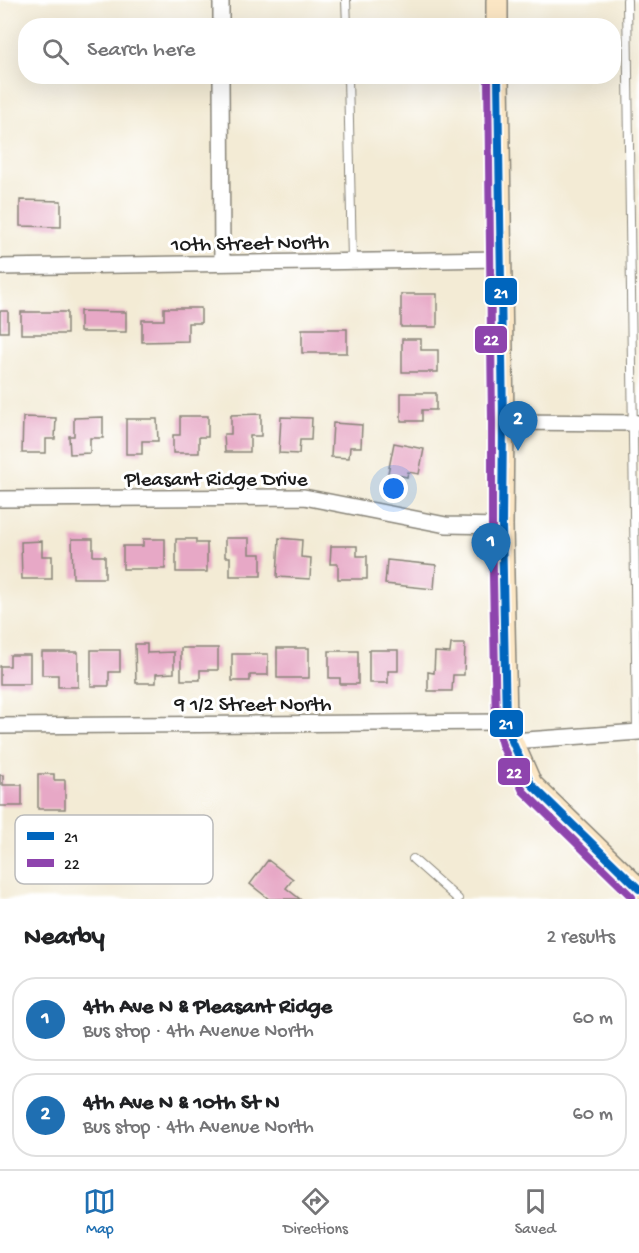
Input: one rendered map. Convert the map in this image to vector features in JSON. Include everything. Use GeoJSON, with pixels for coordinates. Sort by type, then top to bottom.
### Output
{"type":"FeatureCollection","features":[{"type":"Feature","properties":{"kind":"street"},"geometry":{"type":"LineString","coordinates":[[221,0],[221,18]]}},
{"type":"Feature","properties":{"kind":"street"},"geometry":{"type":"LineString","coordinates":[[497,0],[497,18]]}},
{"type":"Feature","properties":{"kind":"street"},"geometry":{"type":"LineString","coordinates":[[221,84],[222,263]]}},
{"type":"Feature","properties":{"kind":"street"},"geometry":{"type":"LineString","coordinates":[[498,84],[503,422],[502,526],[509,732],[531,784],[639,889]]}},
{"type":"Feature","properties":{"kind":"street","name":"10th Street North"},"geometry":{"type":"LineString","coordinates":[[0,267],[501,259]]}},
{"type":"Feature","properties":{"kind":"street"},"geometry":{"type":"LineString","coordinates":[[503,422],[636,423]]}},
{"type":"Feature","properties":{"kind":"street","name":"Pleasant Ridge Drive"},"geometry":{"type":"LineString","coordinates":[[0,499],[304,496],[446,525],[502,526]]}},
{"type":"Feature","properties":{"kind":"street","name":"9 1/2 Street North"},"geometry":{"type":"LineString","coordinates":[[0,726],[638,732]]}},
{"type":"Feature","properties":{"kind":"lane"},"geometry":{"type":"LineString","coordinates":[[346,0],[347,18]]}},
{"type":"Feature","properties":{"kind":"lane"},"geometry":{"type":"LineString","coordinates":[[627,0],[636,423],[638,732]]}},
{"type":"Feature","properties":{"kind":"lane"},"geometry":{"type":"LineString","coordinates":[[348,84],[352,261]]}},
{"type":"Feature","properties":{"kind":"lane"},"geometry":{"type":"LineString","coordinates":[[413,859],[458,899]]}},
{"type":"Feature","properties":{"kind":"building"},"geometry":{"type":"Polygon","coordinates":[[[20,200],[61,201],[61,227],[20,226],[20,200]]]}},
{"type":"Feature","properties":{"kind":"building"},"geometry":{"type":"Polygon","coordinates":[[[401,294],[437,294],[437,327],[401,327],[401,294]]]}},
{"type":"Feature","properties":{"kind":"building"},"geometry":{"type":"Polygon","coordinates":[[[164,308],[201,308],[201,323],[188,323],[188,341],[142,342],[142,320],[164,320],[164,308]]]}},
{"type":"Feature","properties":{"kind":"building"},"geometry":{"type":"Polygon","coordinates":[[[0,311],[8,311],[8,332],[0,332],[0,311]]]}},
{"type":"Feature","properties":{"kind":"building"},"geometry":{"type":"Polygon","coordinates":[[[80,311],[126,312],[126,332],[80,332],[80,311]]]}},
{"type":"Feature","properties":{"kind":"building"},"geometry":{"type":"Polygon","coordinates":[[[21,312],[67,312],[67,334],[21,334],[21,312]]]}},
{"type":"Feature","properties":{"kind":"building"},"geometry":{"type":"Polygon","coordinates":[[[302,329],[347,329],[347,353],[302,353],[302,329]]]}},
{"type":"Feature","properties":{"kind":"building"},"geometry":{"type":"Polygon","coordinates":[[[402,339],[421,339],[421,350],[438,350],[438,372],[402,372],[402,339]]]}},
{"type":"Feature","properties":{"kind":"building"},"geometry":{"type":"Polygon","coordinates":[[[401,393],[436,393],[436,410],[422,410],[422,421],[401,421],[401,393]]]}},
{"type":"Feature","properties":{"kind":"building"},"geometry":{"type":"Polygon","coordinates":[[[261,414],[261,436],[250,436],[250,452],[225,452],[224,434],[231,434],[231,415],[261,414]]]}},
{"type":"Feature","properties":{"kind":"building"},"geometry":{"type":"Polygon","coordinates":[[[180,416],[208,416],[208,437],[199,437],[199,453],[173,453],[173,435],[180,435],[180,416]]]}},
{"type":"Feature","properties":{"kind":"building"},"geometry":{"type":"Polygon","coordinates":[[[23,417],[56,418],[55,439],[46,439],[46,453],[22,453],[23,417]]]}},
{"type":"Feature","properties":{"kind":"building"},"geometry":{"type":"Polygon","coordinates":[[[103,417],[103,438],[90,438],[90,453],[70,454],[69,436],[74,436],[74,418],[103,417]]]}},
{"type":"Feature","properties":{"kind":"building"},"geometry":{"type":"Polygon","coordinates":[[[281,417],[312,418],[311,440],[300,440],[299,454],[279,453],[281,417]]]}},
{"type":"Feature","properties":{"kind":"building"},"geometry":{"type":"Polygon","coordinates":[[[126,419],[157,419],[158,441],[142,441],[142,454],[126,454],[126,419]]]}},
{"type":"Feature","properties":{"kind":"building"},"geometry":{"type":"Polygon","coordinates":[[[333,423],[362,425],[361,447],[350,447],[349,458],[331,457],[333,423]]]}},
{"type":"Feature","properties":{"kind":"building"},"geometry":{"type":"Polygon","coordinates":[[[394,443],[424,449],[419,474],[408,472],[407,477],[388,473],[394,443]]]}},
{"type":"Feature","properties":{"kind":"building"},"geometry":{"type":"Polygon","coordinates":[[[225,538],[249,538],[249,554],[261,554],[261,576],[230,576],[230,557],[225,557],[225,538]]]}},
{"type":"Feature","properties":{"kind":"building"},"geometry":{"type":"Polygon","coordinates":[[[279,538],[302,540],[301,557],[311,558],[310,579],[277,577],[279,538]]]}},
{"type":"Feature","properties":{"kind":"building"},"geometry":{"type":"Polygon","coordinates":[[[72,539],[93,539],[93,556],[105,556],[105,578],[73,578],[72,539]]]}},
{"type":"Feature","properties":{"kind":"building"},"geometry":{"type":"Polygon","coordinates":[[[143,539],[165,539],[165,569],[123,569],[123,546],[143,546],[143,539]]]}},
{"type":"Feature","properties":{"kind":"building"},"geometry":{"type":"Polygon","coordinates":[[[176,539],[196,539],[196,543],[207,543],[207,572],[176,572],[176,539]]]}},
{"type":"Feature","properties":{"kind":"building"},"geometry":{"type":"Polygon","coordinates":[[[42,541],[42,556],[52,556],[52,579],[22,579],[21,542],[42,541]]]}},
{"type":"Feature","properties":{"kind":"building"},"geometry":{"type":"Polygon","coordinates":[[[331,546],[357,546],[357,556],[367,556],[367,579],[338,579],[338,564],[330,564],[331,546]]]}},
{"type":"Feature","properties":{"kind":"building"},"geometry":{"type":"Polygon","coordinates":[[[387,560],[436,565],[434,589],[385,584],[387,560]]]}},
{"type":"Feature","properties":{"kind":"building"},"geometry":{"type":"Polygon","coordinates":[[[135,644],[147,644],[147,653],[174,652],[174,673],[156,674],[156,683],[136,683],[135,644]]]}},
{"type":"Feature","properties":{"kind":"building"},"geometry":{"type":"Polygon","coordinates":[[[451,644],[465,644],[464,675],[453,675],[452,691],[428,691],[428,672],[434,673],[435,652],[450,653],[451,644]]]}},
{"type":"Feature","properties":{"kind":"building"},"geometry":{"type":"Polygon","coordinates":[[[181,648],[218,648],[218,670],[200,670],[200,680],[181,680],[181,648]]]}},
{"type":"Feature","properties":{"kind":"building"},"geometry":{"type":"Polygon","coordinates":[[[277,648],[309,648],[309,678],[277,678],[277,648]]]}},
{"type":"Feature","properties":{"kind":"building"},"geometry":{"type":"Polygon","coordinates":[[[91,650],[120,650],[120,672],[109,672],[109,686],[91,686],[91,650]]]}},
{"type":"Feature","properties":{"kind":"building"},"geometry":{"type":"Polygon","coordinates":[[[369,650],[398,650],[398,671],[388,671],[388,683],[369,683],[369,650]]]}},
{"type":"Feature","properties":{"kind":"building"},"geometry":{"type":"Polygon","coordinates":[[[329,651],[358,651],[358,684],[340,684],[340,678],[329,678],[329,651]]]}},
{"type":"Feature","properties":{"kind":"building"},"geometry":{"type":"Polygon","coordinates":[[[42,652],[78,652],[78,687],[58,687],[58,675],[42,675],[42,652]]]}},
{"type":"Feature","properties":{"kind":"building"},"geometry":{"type":"Polygon","coordinates":[[[232,654],[268,654],[268,675],[250,675],[250,681],[232,681],[232,654]]]}},
{"type":"Feature","properties":{"kind":"building"},"geometry":{"type":"Polygon","coordinates":[[[10,655],[30,655],[30,684],[0,684],[0,666],[10,666],[10,655]]]}},
{"type":"Feature","properties":{"kind":"building"},"geometry":{"type":"Polygon","coordinates":[[[38,774],[54,774],[54,780],[65,780],[65,809],[38,809],[38,774]]]}},
{"type":"Feature","properties":{"kind":"building"},"geometry":{"type":"Polygon","coordinates":[[[0,775],[3,775],[3,785],[22,785],[22,806],[0,806],[0,775]]]}},
{"type":"Feature","properties":{"kind":"building"},"geometry":{"type":"Polygon","coordinates":[[[268,860],[293,879],[286,888],[300,899],[269,899],[250,884],[268,860]]]}},
{"type":"Feature","properties":{"kind":"transit line","name":"22"},"geometry":{"type":"LineString","coordinates":[[488,84],[496,724],[502,745],[523,791],[632,897]]}},
{"type":"Feature","properties":{"kind":"transit line","name":"21"},"geometry":{"type":"LineString","coordinates":[[498,84],[506,722],[531,784],[639,889]]}},
{"type":"Feature","properties":{"kind":"place","name":"4th Ave N & 10th St N"},"geometry":{"type":"Point","coordinates":[518,451]}},
{"type":"Feature","properties":{"kind":"place","name":"4th Ave N & Pleasant Ridge"},"geometry":{"type":"Point","coordinates":[491,573]}}]}
